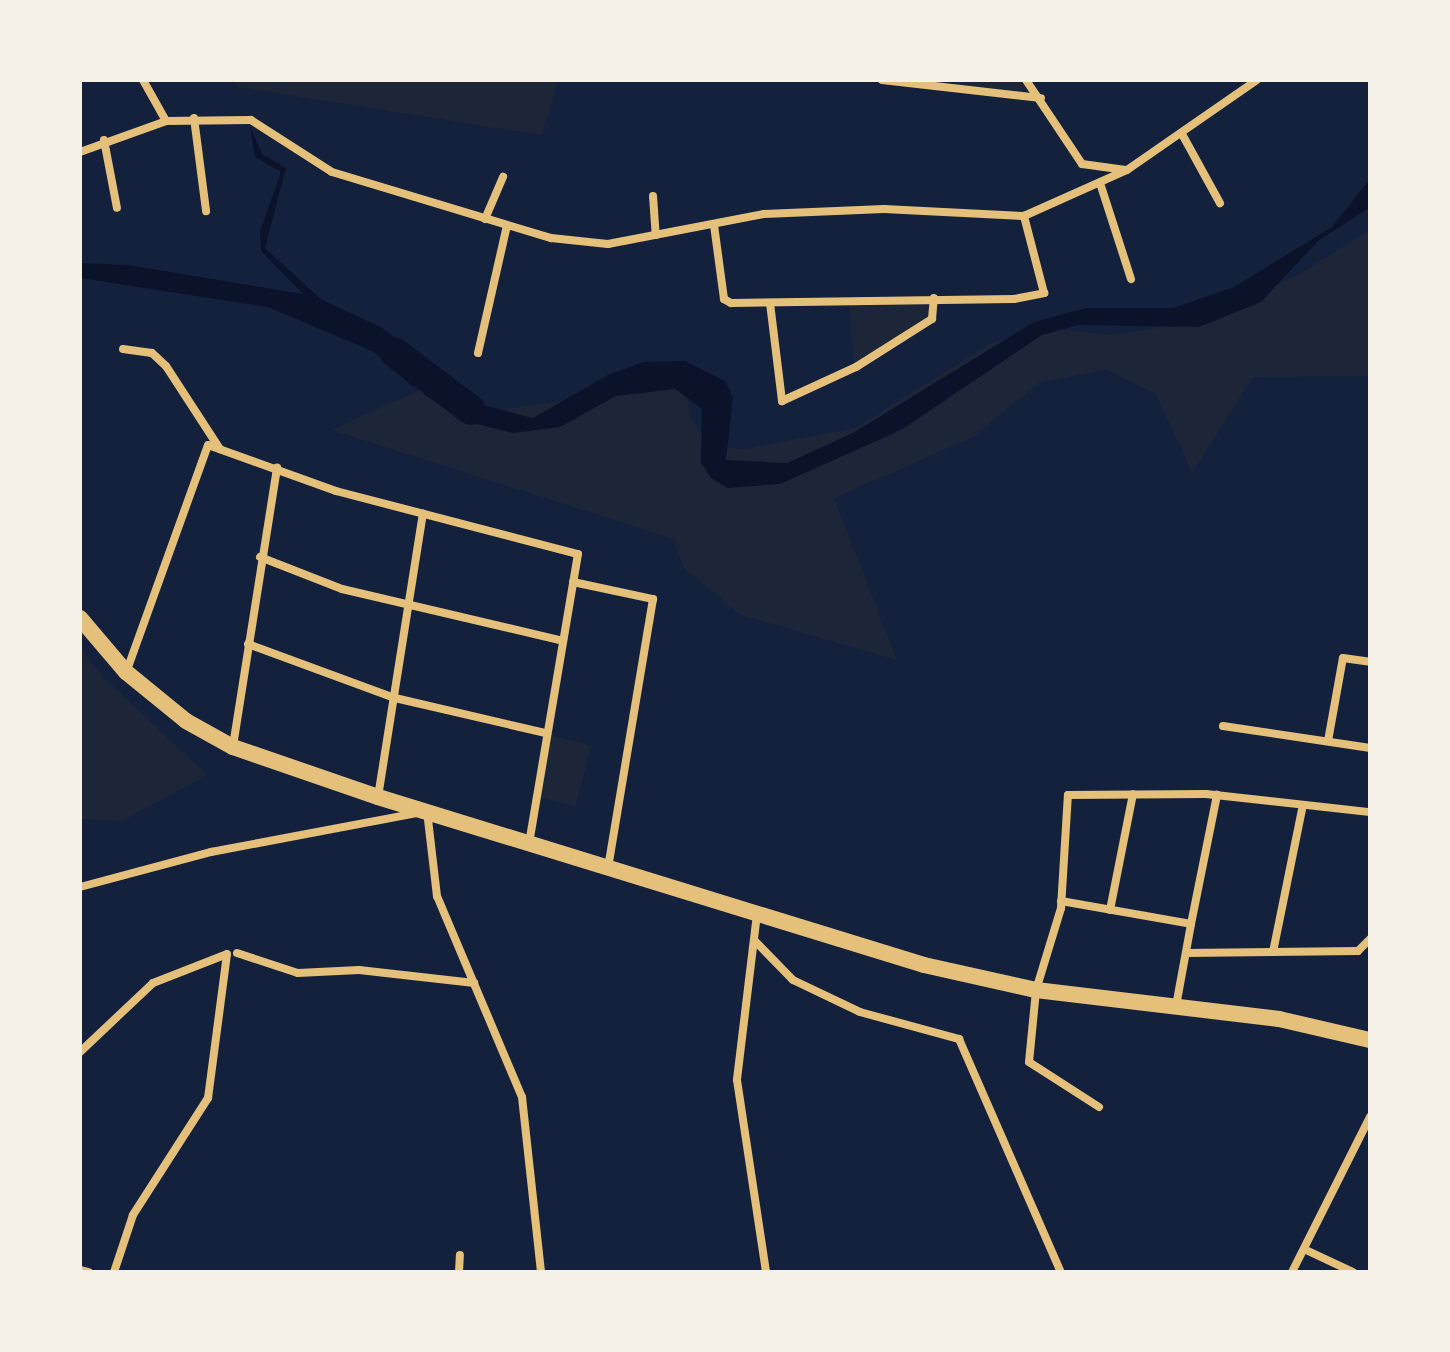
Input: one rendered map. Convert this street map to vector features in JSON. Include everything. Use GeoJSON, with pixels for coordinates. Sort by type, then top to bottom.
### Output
{"type":"FeatureCollection","features":[{"type":"Feature","properties":{"kind":"main road"},"geometry":{"type":"LineString","coordinates":[[80,618],[126,672],[186,721],[233,747],[378,797],[757,913],[1036,990],[1309,1024],[1370,1040]]}},
{"type":"Feature","properties":{"kind":"street"},"geometry":{"type":"LineString","coordinates":[[143,80],[166,121]]}},
{"type":"Feature","properties":{"kind":"street"},"geometry":{"type":"LineString","coordinates":[[882,80],[1041,98]]}},
{"type":"Feature","properties":{"kind":"street"},"geometry":{"type":"LineString","coordinates":[[1026,80],[1041,98],[1082,164],[1127,170]]}},
{"type":"Feature","properties":{"kind":"street"},"geometry":{"type":"LineString","coordinates":[[80,152],[104,140],[166,121],[194,118],[251,120],[332,172],[577,244],[656,235],[764,214],[884,209],[1024,216],[1127,170],[1257,80]]}},
{"type":"Feature","properties":{"kind":"street"},"geometry":{"type":"LineString","coordinates":[[194,118],[206,211]]}},
{"type":"Feature","properties":{"kind":"street"},"geometry":{"type":"LineString","coordinates":[[1182,134],[1220,203]]}},
{"type":"Feature","properties":{"kind":"street"},"geometry":{"type":"LineString","coordinates":[[104,140],[117,208]]}},
{"type":"Feature","properties":{"kind":"street"},"geometry":{"type":"LineString","coordinates":[[485,219],[503,177]]}},
{"type":"Feature","properties":{"kind":"street"},"geometry":{"type":"LineString","coordinates":[[1100,183],[1131,279]]}},
{"type":"Feature","properties":{"kind":"street"},"geometry":{"type":"LineString","coordinates":[[653,196],[656,235]]}},
{"type":"Feature","properties":{"kind":"street"},"geometry":{"type":"LineString","coordinates":[[714,225],[724,299],[770,303],[1044,293],[1024,216]]}},
{"type":"Feature","properties":{"kind":"street"},"geometry":{"type":"LineString","coordinates":[[478,353],[507,225]]}},
{"type":"Feature","properties":{"kind":"street"},"geometry":{"type":"LineString","coordinates":[[770,303],[782,401],[856,367],[932,319],[934,298]]}},
{"type":"Feature","properties":{"kind":"street"},"geometry":{"type":"LineString","coordinates":[[123,349],[152,353],[166,366],[221,449]]}},
{"type":"Feature","properties":{"kind":"street"},"geometry":{"type":"LineString","coordinates":[[126,672],[200,455],[208,445],[423,514],[578,554],[529,843]]}},
{"type":"Feature","properties":{"kind":"street"},"geometry":{"type":"LineString","coordinates":[[233,747],[260,557],[277,467]]}},
{"type":"Feature","properties":{"kind":"street"},"geometry":{"type":"LineString","coordinates":[[378,797],[423,514]]}},
{"type":"Feature","properties":{"kind":"street"},"geometry":{"type":"LineString","coordinates":[[260,557],[408,604],[563,641]]}},
{"type":"Feature","properties":{"kind":"street"},"geometry":{"type":"LineString","coordinates":[[573,582],[653,599],[608,867]]}},
{"type":"Feature","properties":{"kind":"street"},"geometry":{"type":"LineString","coordinates":[[248,644],[395,698],[546,733]]}},
{"type":"Feature","properties":{"kind":"street"},"geometry":{"type":"LineString","coordinates":[[1328,741],[1343,658],[1370,662]]}},
{"type":"Feature","properties":{"kind":"street"},"geometry":{"type":"LineString","coordinates":[[1223,726],[1370,748]]}},
{"type":"Feature","properties":{"kind":"street"},"geometry":{"type":"LineString","coordinates":[[1110,910],[1133,794]]}},
{"type":"Feature","properties":{"kind":"street"},"geometry":{"type":"LineString","coordinates":[[1099,1107],[1029,1062],[1036,990],[1061,901],[1068,795],[1217,795],[1370,812]]}},
{"type":"Feature","properties":{"kind":"street"},"geometry":{"type":"LineString","coordinates":[[1176,1007],[1217,795]]}},
{"type":"Feature","properties":{"kind":"street"},"geometry":{"type":"LineString","coordinates":[[1273,952],[1303,805]]}},
{"type":"Feature","properties":{"kind":"street"},"geometry":{"type":"LineString","coordinates":[[80,887],[211,852],[427,811],[437,896],[522,1097],[541,1272]]}},
{"type":"Feature","properties":{"kind":"street"},"geometry":{"type":"LineString","coordinates":[[1061,901],[1191,924]]}},
{"type":"Feature","properties":{"kind":"street"},"geometry":{"type":"LineString","coordinates":[[757,913],[756,942],[737,1080],[766,1272]]}},
{"type":"Feature","properties":{"kind":"street"},"geometry":{"type":"LineString","coordinates":[[1186,953],[1358,951],[1370,939]]}},
{"type":"Feature","properties":{"kind":"street"},"geometry":{"type":"LineString","coordinates":[[756,942],[793,980],[846,1006],[959,1039],[1061,1272]]}},
{"type":"Feature","properties":{"kind":"street"},"geometry":{"type":"LineString","coordinates":[[237,953],[298,973],[359,970],[474,983]]}},
{"type":"Feature","properties":{"kind":"street"},"geometry":{"type":"LineString","coordinates":[[80,1052],[153,983],[227,954],[208,1098],[133,1215],[114,1272]]}},
{"type":"Feature","properties":{"kind":"street"},"geometry":{"type":"LineString","coordinates":[[1292,1272],[1306,1250],[1370,1117]]}},
{"type":"Feature","properties":{"kind":"street"},"geometry":{"type":"LineString","coordinates":[[1306,1250],[1353,1272]]}},
{"type":"Feature","properties":{"kind":"street"},"geometry":{"type":"LineString","coordinates":[[459,1272],[460,1255]]}},
{"type":"Feature","properties":{"kind":"street"},"geometry":{"type":"LineString","coordinates":[[80,1270],[89,1272]]}},
{"type":"Feature","properties":{"kind":"shaded area"},"geometry":{"type":"Polygon","coordinates":[[[233,80],[558,80],[542,135],[238,87],[233,80]]]}},
{"type":"Feature","properties":{"kind":"shaded area"},"geometry":{"type":"Polygon","coordinates":[[[958,80],[1023,80],[1041,98],[955,87],[958,80]]]}},
{"type":"Feature","properties":{"kind":"shaded area"},"geometry":{"type":"Polygon","coordinates":[[[250,126],[262,154],[286,168],[265,248],[322,300],[381,327],[438,371],[413,387],[374,352],[268,307],[80,278],[80,263],[128,265],[303,294],[261,251],[260,232],[281,172],[255,157],[250,126]]]}},
{"type":"Feature","properties":{"kind":"shaded area"},"geometry":{"type":"Polygon","coordinates":[[[1370,179],[1369,208],[1318,241],[1261,302],[1199,327],[1078,325],[1042,335],[901,430],[780,484],[727,488],[711,478],[701,463],[702,409],[675,389],[616,396],[560,427],[513,433],[469,422],[423,394],[450,380],[476,403],[533,418],[608,375],[643,362],[685,361],[725,381],[733,397],[726,460],[787,463],[853,433],[1034,322],[1086,308],[1173,308],[1234,287],[1332,227],[1370,179]]]}},
{"type":"Feature","properties":{"kind":"shaded area"},"geometry":{"type":"Polygon","coordinates":[[[1370,229],[1370,376],[1253,377],[1192,473],[1156,394],[1106,370],[1040,382],[973,437],[834,498],[897,660],[741,615],[683,567],[674,539],[332,430],[428,386],[495,411],[686,382],[690,417],[711,446],[745,449],[855,428],[992,343],[1047,328],[1110,335],[1196,323],[1307,270],[1370,229]]]}},
{"type":"Feature","properties":{"kind":"shaded area"},"geometry":{"type":"Polygon","coordinates":[[[934,298],[932,319],[854,368],[849,301],[934,298]]]}},
{"type":"Feature","properties":{"kind":"shaded area"},"geometry":{"type":"Polygon","coordinates":[[[80,648],[102,676],[207,775],[122,821],[80,819],[80,648]]]}},
{"type":"Feature","properties":{"kind":"shaded area"},"geometry":{"type":"Polygon","coordinates":[[[551,735],[592,746],[575,807],[535,796],[551,735]]]}},
{"type":"Feature","properties":{"kind":"waterway"},"geometry":{"type":"LineString","coordinates":[[394,352],[471,410]]}}]}
